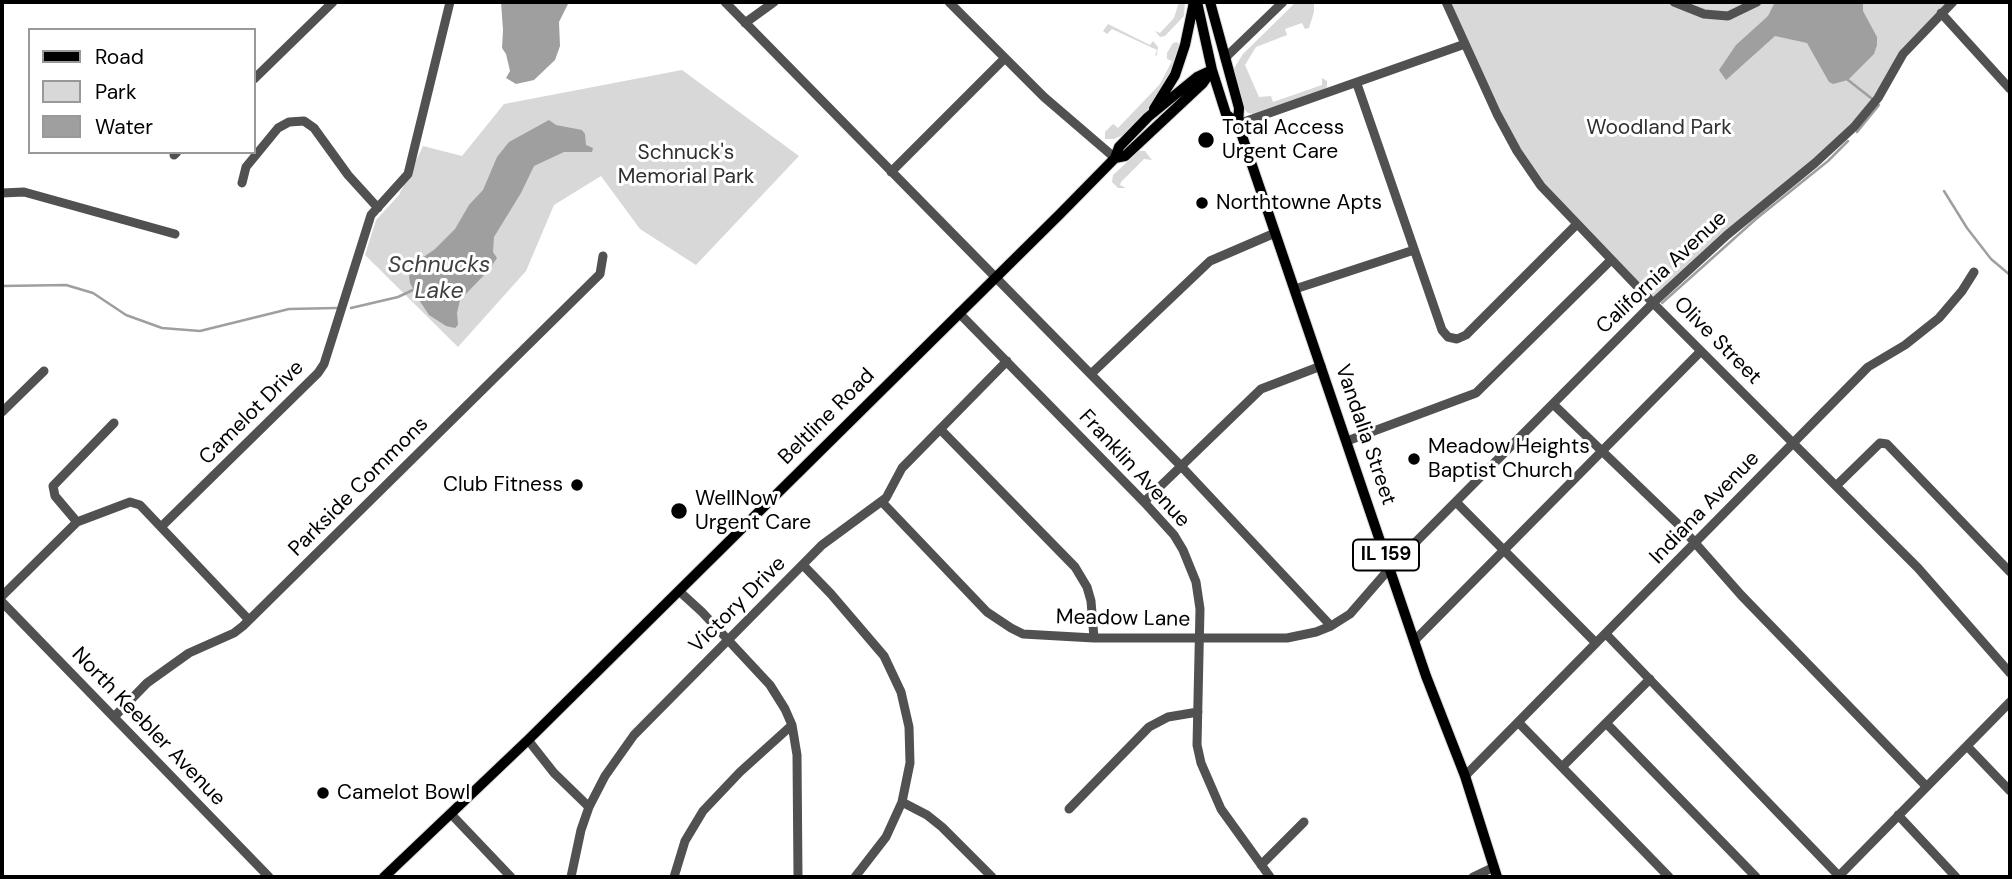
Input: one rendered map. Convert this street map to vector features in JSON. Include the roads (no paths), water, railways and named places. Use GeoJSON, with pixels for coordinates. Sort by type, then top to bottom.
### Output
{"type":"FeatureCollection","features":[{"type":"Feature","properties":{"kind":"main road","name":"Vandalia Street"},"geometry":{"type":"LineString","coordinates":[[1195,2],[1212,70],[1227,114],[1238,124]]}},
{"type":"Feature","properties":{"kind":"main road"},"geometry":{"type":"LineString","coordinates":[[1148,117],[1175,75],[1195,2]]}},
{"type":"Feature","properties":{"kind":"main road","name":"Vandalia Street"},"geometry":{"type":"LineString","coordinates":[[1210,2],[1239,108],[1238,124],[1415,640],[1465,776],[1495,872]]}},
{"type":"Feature","properties":{"kind":"main road","name":"Beltline Road"},"geometry":{"type":"LineString","coordinates":[[1115,158],[1125,156],[1203,83],[1225,58]]}},
{"type":"Feature","properties":{"kind":"main road","name":"Beltline Road"},"geometry":{"type":"LineString","coordinates":[[384,877],[528,740],[995,278],[1115,158],[1119,147],[1148,117],[1196,77],[1212,70]]}},
{"type":"Feature","properties":{"kind":"street"},"geometry":{"type":"LineString","coordinates":[[256,77],[333,2]]}},
{"type":"Feature","properties":{"kind":"street","name":"Camelot Drive"},"geometry":{"type":"LineString","coordinates":[[161,527],[318,373],[328,351],[371,215],[408,174],[450,2]]}},
{"type":"Feature","properties":{"kind":"street"},"geometry":{"type":"LineString","coordinates":[[725,2],[1181,466],[1331,626]]}},
{"type":"Feature","properties":{"kind":"street"},"geometry":{"type":"LineString","coordinates":[[746,23],[774,2]]}},
{"type":"Feature","properties":{"kind":"street"},"geometry":{"type":"LineString","coordinates":[[949,2],[1083,134],[1115,158]]}},
{"type":"Feature","properties":{"kind":"street"},"geometry":{"type":"LineString","coordinates":[[1225,58],[1283,2]]}},
{"type":"Feature","properties":{"kind":"street","name":"Olive Street"},"geometry":{"type":"LineString","coordinates":[[1446,2],[1517,151],[1541,186],[1653,303],[1837,485],[1953,605],[2010,673]]}},
{"type":"Feature","properties":{"kind":"street"},"geometry":{"type":"LineString","coordinates":[[1674,2],[1716,16],[1737,13],[1757,2]]}},
{"type":"Feature","properties":{"kind":"street","name":"California Avenue"},"geometry":{"type":"LineString","coordinates":[[1390,568],[1653,303],[1727,235],[1815,163],[1854,127],[1878,98],[1903,54],[1953,2]]}},
{"type":"Feature","properties":{"kind":"street"},"geometry":{"type":"LineString","coordinates":[[1941,13],[2010,89]]}},
{"type":"Feature","properties":{"kind":"street"},"geometry":{"type":"LineString","coordinates":[[1238,124],[1465,44]]}},
{"type":"Feature","properties":{"kind":"street"},"geometry":{"type":"LineString","coordinates":[[891,172],[1004,59]]}},
{"type":"Feature","properties":{"kind":"street"},"geometry":{"type":"LineString","coordinates":[[1357,83],[1442,330],[1448,337],[1457,339],[1466,335],[1577,224]]}},
{"type":"Feature","properties":{"kind":"street"},"geometry":{"type":"LineString","coordinates":[[242,183],[246,167],[278,128],[295,120],[304,121],[314,128],[348,175],[378,208]]}},
{"type":"Feature","properties":{"kind":"street"},"geometry":{"type":"LineString","coordinates":[[2,193],[24,192],[176,234]]}},
{"type":"Feature","properties":{"kind":"street"},"geometry":{"type":"LineString","coordinates":[[1091,374],[1210,261],[1275,233]]}},
{"type":"Feature","properties":{"kind":"street"},"geometry":{"type":"LineString","coordinates":[[1295,289],[1414,250]]}},
{"type":"Feature","properties":{"kind":"street","name":"Parkside Commons"},"geometry":{"type":"LineString","coordinates":[[114,717],[147,683],[209,643],[234,633],[249,620],[600,274],[603,256]]}},
{"type":"Feature","properties":{"kind":"street"},"geometry":{"type":"LineString","coordinates":[[1347,441],[1476,393],[1611,260]]}},
{"type":"Feature","properties":{"kind":"street","name":"Indiana Avenue"},"geometry":{"type":"LineString","coordinates":[[1465,776],[1868,368],[1905,345],[1939,318],[1975,272]]}},
{"type":"Feature","properties":{"kind":"street","name":"Franklin Avenue"},"geometry":{"type":"LineString","coordinates":[[959,313],[1144,502],[1174,535],[1191,565],[1199,595],[1197,745],[1207,781],[1221,809],[1270,877]]}},
{"type":"Feature","properties":{"kind":"street"},"geometry":{"type":"LineString","coordinates":[[1415,640],[1701,351]]}},
{"type":"Feature","properties":{"kind":"street","name":"Victory Drive"},"geometry":{"type":"LineString","coordinates":[[571,877],[589,807],[605,776],[634,735],[727,639],[838,531],[882,502],[902,468],[1007,361]]}},
{"type":"Feature","properties":{"kind":"street"},"geometry":{"type":"LineString","coordinates":[[1144,502],[1261,389],[1321,366]]}},
{"type":"Feature","properties":{"kind":"street"},"geometry":{"type":"LineString","coordinates":[[2,412],[44,371]]}},
{"type":"Feature","properties":{"kind":"street"},"geometry":{"type":"LineString","coordinates":[[1553,404],[1695,543],[1741,595],[1926,786]]}},
{"type":"Feature","properties":{"kind":"street"},"geometry":{"type":"LineString","coordinates":[[77,522],[55,496],[53,486],[114,423]]}},
{"type":"Feature","properties":{"kind":"street"},"geometry":{"type":"LineString","coordinates":[[940,429],[1075,567],[1087,587],[1091,601],[1094,638]]}},
{"type":"Feature","properties":{"kind":"street"},"geometry":{"type":"LineString","coordinates":[[1837,485],[1880,443],[1887,444],[2010,572]]}},
{"type":"Feature","properties":{"kind":"street"},"geometry":{"type":"LineString","coordinates":[[3,603],[77,522],[130,502],[140,505],[249,620]]}},
{"type":"Feature","properties":{"kind":"street","name":"Meadow Lane"},"geometry":{"type":"LineString","coordinates":[[882,502],[997,620],[1023,634],[1094,638],[1287,638],[1316,632],[1350,614],[1390,568]]}},
{"type":"Feature","properties":{"kind":"street"},"geometry":{"type":"LineString","coordinates":[[1456,502],[1596,643]]}},
{"type":"Feature","properties":{"kind":"street"},"geometry":{"type":"LineString","coordinates":[[803,565],[884,656],[906,710],[911,745],[902,802],[886,837],[855,877]]}},
{"type":"Feature","properties":{"kind":"street"},"geometry":{"type":"LineString","coordinates":[[679,591],[777,695],[792,725],[797,755],[798,877]]}},
{"type":"Feature","properties":{"kind":"street","name":"North Keebler Avenue"},"geometry":{"type":"LineString","coordinates":[[3,603],[269,877]]}},
{"type":"Feature","properties":{"kind":"street"},"geometry":{"type":"LineString","coordinates":[[1606,634],[1839,877],[2010,702]]}},
{"type":"Feature","properties":{"kind":"street"},"geometry":{"type":"LineString","coordinates":[[1562,767],[1650,678]]}},
{"type":"Feature","properties":{"kind":"street"},"geometry":{"type":"LineString","coordinates":[[1069,809],[1149,727],[1168,717],[1198,712]]}},
{"type":"Feature","properties":{"kind":"street"},"geometry":{"type":"LineString","coordinates":[[1518,722],[1669,877]]}},
{"type":"Feature","properties":{"kind":"street"},"geometry":{"type":"LineString","coordinates":[[1606,723],[1756,877]]}},
{"type":"Feature","properties":{"kind":"street"},"geometry":{"type":"LineString","coordinates":[[674,877],[685,841],[703,811],[740,772],[792,725]]}},
{"type":"Feature","properties":{"kind":"street"},"geometry":{"type":"LineString","coordinates":[[528,740],[554,773],[589,807]]}},
{"type":"Feature","properties":{"kind":"street"},"geometry":{"type":"LineString","coordinates":[[1966,746],[2010,791]]}},
{"type":"Feature","properties":{"kind":"street"},"geometry":{"type":"LineString","coordinates":[[902,802],[927,815],[942,827],[992,877]]}},
{"type":"Feature","properties":{"kind":"street"},"geometry":{"type":"LineString","coordinates":[[451,814],[511,877]]}},
{"type":"Feature","properties":{"kind":"street"},"geometry":{"type":"LineString","coordinates":[[1898,816],[1956,877]]}},
{"type":"Feature","properties":{"kind":"street"},"geometry":{"type":"LineString","coordinates":[[1261,865],[1304,822]]}},
{"type":"Feature","properties":{"kind":"street"},"geometry":{"type":"LineString","coordinates":[[1473,877],[1495,872]]}},
{"type":"Feature","properties":{"kind":"water"},"geometry":{"type":"Polygon","coordinates":[[[501,2],[569,2],[559,22],[560,46],[555,60],[534,80],[516,84],[506,78],[510,71],[502,48],[501,2]]]}},
{"type":"Feature","properties":{"kind":"water"},"geometry":{"type":"Polygon","coordinates":[[[1775,2],[1863,2],[1863,11],[1877,37],[1874,54],[1848,80],[1833,84],[1829,82],[1807,43],[1775,36],[1726,80],[1719,70],[1736,45],[1768,16],[1775,2]]]}},
{"type":"Feature","properties":{"kind":"water","name":"Schnucks Lake"},"geometry":{"type":"Polygon","coordinates":[[[549,120],[556,125],[582,130],[586,145],[593,148],[592,152],[564,152],[534,166],[494,237],[493,252],[497,258],[460,300],[458,325],[455,328],[446,326],[429,315],[419,300],[410,283],[408,268],[435,249],[455,229],[469,205],[483,190],[497,157],[509,142],[549,120]]]}},
{"type":"Feature","properties":{"kind":"waterway"},"geometry":{"type":"LineString","coordinates":[[1848,80],[1871,98]]}},
{"type":"Feature","properties":{"kind":"waterway"},"geometry":{"type":"LineString","coordinates":[[1857,132],[1879,105]]}},
{"type":"Feature","properties":{"kind":"waterway"},"geometry":{"type":"LineString","coordinates":[[1662,303],[1848,141]]}},
{"type":"Feature","properties":{"kind":"waterway"},"geometry":{"type":"LineString","coordinates":[[1944,191],[1967,228],[1991,259],[2010,275]]}},
{"type":"Feature","properties":{"kind":"waterway"},"geometry":{"type":"LineString","coordinates":[[2,286],[66,285],[93,293],[126,315],[162,328],[200,331],[289,309],[336,308]]}},
{"type":"Feature","properties":{"kind":"waterway"},"geometry":{"type":"LineString","coordinates":[[351,308],[398,297],[413,290]]}},
{"type":"Feature","properties":{"kind":"place","name":"Total Access Urgent Care"},"geometry":{"type":"Point","coordinates":[1206,140]}},
{"type":"Feature","properties":{"kind":"place","name":"Northtowne Apts"},"geometry":{"type":"Point","coordinates":[1202,203]}},
{"type":"Feature","properties":{"kind":"place","name":"Meadow Heights Baptist Church"},"geometry":{"type":"Point","coordinates":[1414,459]}},
{"type":"Feature","properties":{"kind":"place","name":"Club Fitness"},"geometry":{"type":"Point","coordinates":[577,485]}},
{"type":"Feature","properties":{"kind":"place","name":"WellNow Urgent Care"},"geometry":{"type":"Point","coordinates":[679,511]}},
{"type":"Feature","properties":{"kind":"place","name":"Camelot Bowl"},"geometry":{"type":"Point","coordinates":[323,793]}},
{"type":"Feature","properties":{"kind":"park label","name":"Woodland Park"},"geometry":{"type":"Point","coordinates":[1659,128]}},
{"type":"Feature","properties":{"kind":"park label","name":"Schnuck's Memorial Park"},"geometry":{"type":"Point","coordinates":[686,165]}}]}
